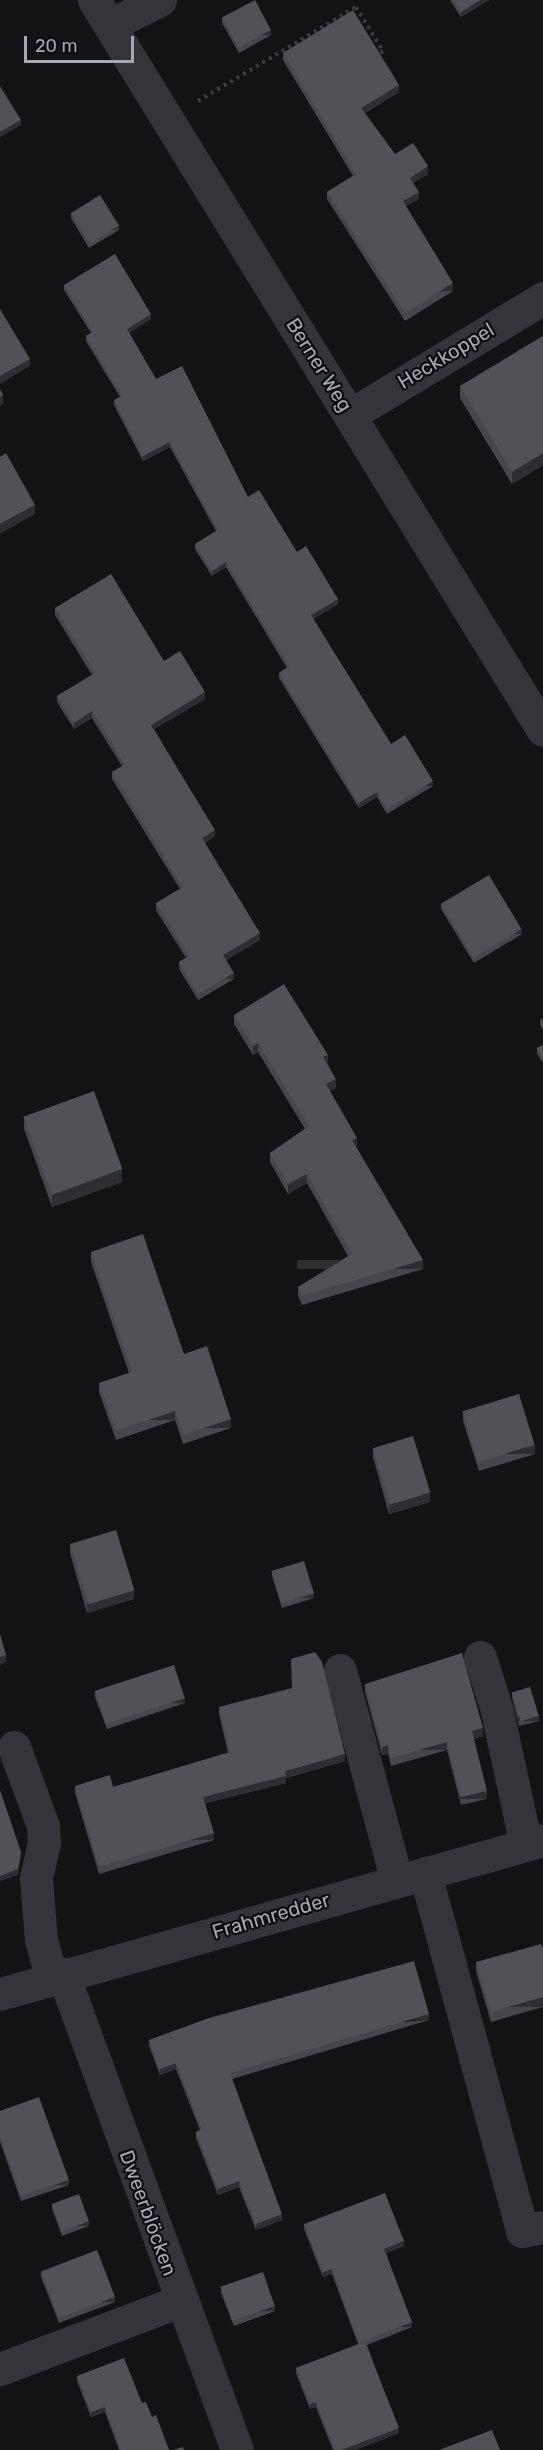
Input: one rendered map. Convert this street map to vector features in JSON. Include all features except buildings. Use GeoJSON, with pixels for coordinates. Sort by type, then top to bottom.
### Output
{"type":"FeatureCollection","features":[{"type":"Feature","properties":{"kind":"street"},"geometry":{"type":"LineString","coordinates":[[102,13],[160,0]]}},
{"type":"Feature","properties":{"kind":"street","name":"Berner Weg"},"geometry":{"type":"LineString","coordinates":[[102,13],[543,730]]}},
{"type":"Feature","properties":{"kind":"street","name":"Heckkoppel"},"geometry":{"type":"LineString","coordinates":[[350,415],[543,298]]}},
{"type":"Feature","properties":{"kind":"street"},"geometry":{"type":"LineString","coordinates":[[480,1658],[535,1842]]}},
{"type":"Feature","properties":{"kind":"street"},"geometry":{"type":"LineString","coordinates":[[340,1670],[411,1877],[522,2231],[543,2227]]}},
{"type":"Feature","properties":{"kind":"street","name":"Dweerblöcken"},"geometry":{"type":"LineString","coordinates":[[14,1747],[43,1826],[45,1844],[36,1878],[41,1940],[58,1976],[237,2450]]}},
{"type":"Feature","properties":{"kind":"street","name":"Frahmredder"},"geometry":{"type":"LineString","coordinates":[[0,1994],[535,1842]]}},
{"type":"Feature","properties":{"kind":"street"},"geometry":{"type":"LineString","coordinates":[[0,2369],[180,2301]]}},
{"type":"Feature","properties":{"kind":"path"},"geometry":{"type":"LineString","coordinates":[[167,119],[356,7],[382,51],[376,55]]}}]}
